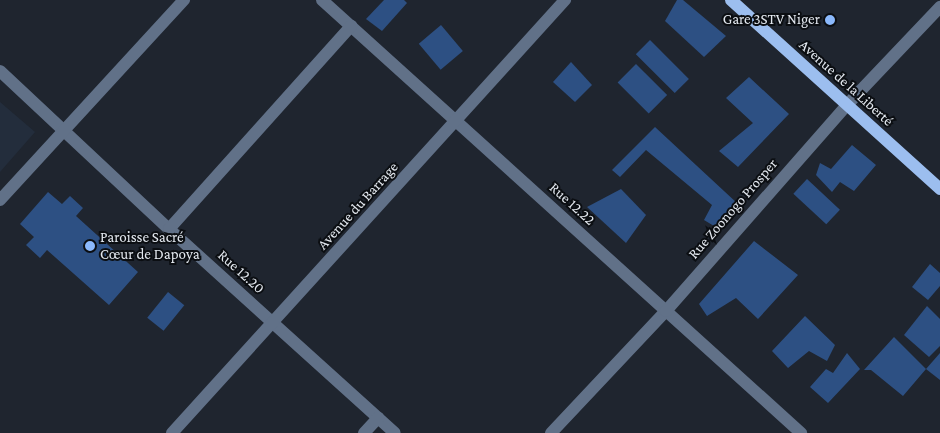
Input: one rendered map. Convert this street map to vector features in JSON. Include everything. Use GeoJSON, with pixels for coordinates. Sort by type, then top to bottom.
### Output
{"type":"FeatureCollection","features":[{"type":"Feature","properties":{"kind":"main road","name":"Avenue de la Liberté"},"geometry":{"type":"LineString","coordinates":[[731,0],[940,189]]}},
{"type":"Feature","properties":{"kind":"street"},"geometry":{"type":"LineString","coordinates":[[0,200],[184,0]]}},
{"type":"Feature","properties":{"kind":"street","name":"Rue 12.22"},"geometry":{"type":"LineString","coordinates":[[322,0],[801,433]]}},
{"type":"Feature","properties":{"kind":"street","name":"Avenue du Barrage"},"geometry":{"type":"LineString","coordinates":[[172,433],[457,122],[565,0]]}},
{"type":"Feature","properties":{"kind":"street","name":"Rue Zoonogo Prosper"},"geometry":{"type":"LineString","coordinates":[[551,433],[666,311],[846,106],[940,8]]}},
{"type":"Feature","properties":{"kind":"street"},"geometry":{"type":"LineString","coordinates":[[169,229],[351,26]]}},
{"type":"Feature","properties":{"kind":"street","name":"Rue 12.20"},"geometry":{"type":"LineString","coordinates":[[0,71],[169,229],[395,433]]}},
{"type":"Feature","properties":{"kind":"street"},"geometry":{"type":"LineString","coordinates":[[364,433],[378,418]]}},
{"type":"Feature","properties":{"kind":"shaded area"},"geometry":{"type":"Polygon","coordinates":[[[0,102],[35,132],[0,172],[0,102]]]}},
{"type":"Feature","properties":{"kind":"building"},"geometry":{"type":"Polygon","coordinates":[[[384,0],[404,0],[407,3],[382,31],[366,19],[384,0]]]}},
{"type":"Feature","properties":{"kind":"building"},"geometry":{"type":"Polygon","coordinates":[[[677,0],[683,0],[726,36],[704,57],[665,21],[677,0]]]}},
{"type":"Feature","properties":{"kind":"building"},"geometry":{"type":"Polygon","coordinates":[[[441,25],[463,51],[441,70],[419,44],[441,25]]]}},
{"type":"Feature","properties":{"kind":"building"},"geometry":{"type":"Polygon","coordinates":[[[650,40],[689,79],[675,93],[636,54],[650,40]]]}},
{"type":"Feature","properties":{"kind":"building"},"geometry":{"type":"Polygon","coordinates":[[[571,62],[592,85],[575,102],[553,82],[571,62]]]}},
{"type":"Feature","properties":{"kind":"building"},"geometry":{"type":"Polygon","coordinates":[[[636,64],[667,95],[649,113],[618,82],[636,64]]]}},
{"type":"Feature","properties":{"kind":"building"},"geometry":{"type":"Polygon","coordinates":[[[749,77],[789,114],[738,167],[719,151],[753,123],[726,98],[749,77]]]}},
{"type":"Feature","properties":{"kind":"building"},"geometry":{"type":"Polygon","coordinates":[[[655,127],[738,204],[714,226],[704,220],[712,205],[646,150],[620,177],[612,170],[655,127]]]}},
{"type":"Feature","properties":{"kind":"building"},"geometry":{"type":"Polygon","coordinates":[[[852,145],[876,165],[854,191],[840,182],[832,192],[816,175],[820,163],[831,169],[852,145]]]}},
{"type":"Feature","properties":{"kind":"building"},"geometry":{"type":"Polygon","coordinates":[[[807,179],[840,210],[826,224],[793,194],[807,179]]]}},
{"type":"Feature","properties":{"kind":"building"},"geometry":{"type":"Polygon","coordinates":[[[621,189],[646,215],[626,243],[587,207],[621,189]]]}},
{"type":"Feature","properties":{"kind":"building"},"geometry":{"type":"Polygon","coordinates":[[[48,192],[62,204],[70,196],[83,208],[76,216],[138,272],[109,305],[47,250],[40,258],[26,245],[34,237],[20,224],[48,192]]]}},
{"type":"Feature","properties":{"kind":"building"},"geometry":{"type":"Polygon","coordinates":[[[754,241],[798,275],[758,319],[736,298],[707,316],[699,304],[754,241]]]}},
{"type":"Feature","properties":{"kind":"building"},"geometry":{"type":"Polygon","coordinates":[[[930,264],[940,273],[940,286],[928,300],[912,287],[930,264]]]}},
{"type":"Feature","properties":{"kind":"building"},"geometry":{"type":"Polygon","coordinates":[[[168,292],[184,305],[164,331],[147,318],[168,292]]]}},
{"type":"Feature","properties":{"kind":"building"},"geometry":{"type":"Polygon","coordinates":[[[927,306],[940,319],[940,346],[929,357],[904,335],[927,306]]]}},
{"type":"Feature","properties":{"kind":"building"},"geometry":{"type":"Polygon","coordinates":[[[805,316],[835,345],[827,361],[809,351],[788,368],[772,351],[805,316]]]}},
{"type":"Feature","properties":{"kind":"building"},"geometry":{"type":"Polygon","coordinates":[[[894,337],[926,369],[903,396],[871,370],[864,370],[894,337]]]}},
{"type":"Feature","properties":{"kind":"building"},"geometry":{"type":"Polygon","coordinates":[[[847,353],[860,369],[828,403],[810,387],[826,369],[833,373],[847,353]]]}},
{"type":"Feature","properties":{"kind":"building"},"geometry":{"type":"Polygon","coordinates":[[[940,353],[940,380],[926,369],[940,353]]]}},
{"type":"Feature","properties":{"kind":"place","name":"Gare 3STV Niger"},"geometry":{"type":"Point","coordinates":[830,20]}},
{"type":"Feature","properties":{"kind":"place","name":"Paroisse Sacré Cœur de Dapoya"},"geometry":{"type":"Point","coordinates":[90,246]}}]}
